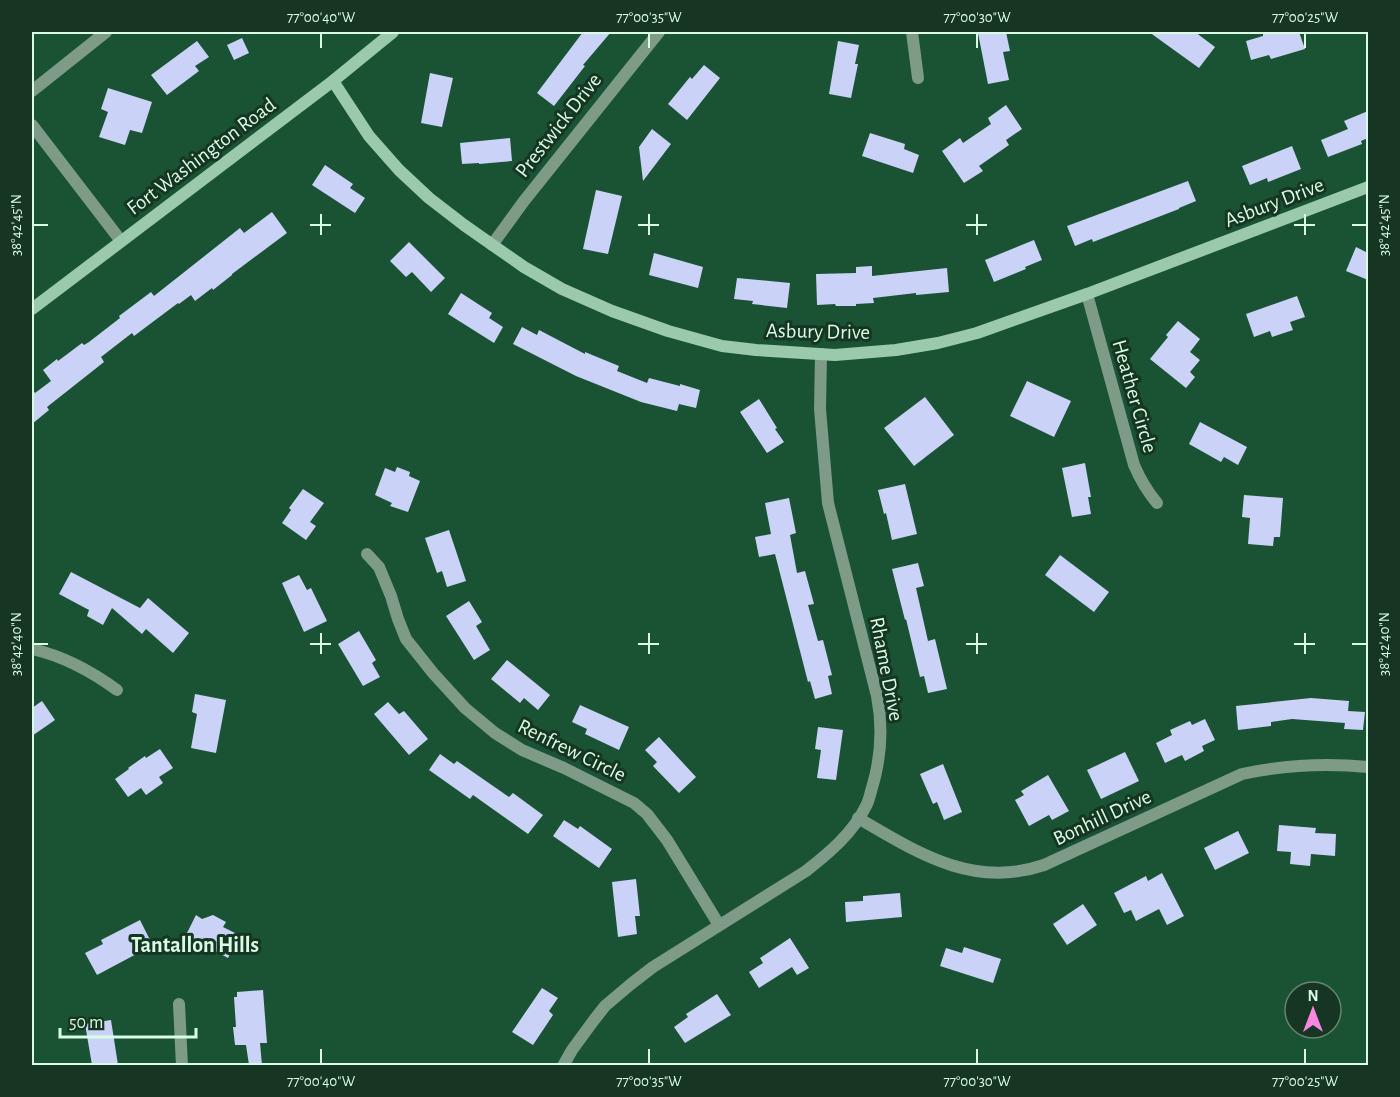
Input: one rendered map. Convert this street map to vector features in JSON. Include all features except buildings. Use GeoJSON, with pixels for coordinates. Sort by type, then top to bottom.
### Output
{"type":"FeatureCollection","features":[{"type":"Feature","properties":{"kind":"street"},"geometry":{"type":"LineString","coordinates":[[32,91],[106,32]]}},
{"type":"Feature","properties":{"kind":"street","name":"Fort Washington Road"},"geometry":{"type":"LineString","coordinates":[[32,309],[333,81],[393,32]]}},
{"type":"Feature","properties":{"kind":"street","name":"Prestwick Drive"},"geometry":{"type":"LineString","coordinates":[[492,246],[524,201],[659,32]]}},
{"type":"Feature","properties":{"kind":"street"},"geometry":{"type":"LineString","coordinates":[[912,32],[918,78]]}},
{"type":"Feature","properties":{"kind":"street","name":"Asbury Drive"},"geometry":{"type":"LineString","coordinates":[[333,81],[369,136],[399,170],[429,198],[492,246],[524,267],[562,289],[612,311],[668,331],[722,346],[756,350],[835,355],[896,350],[977,333],[1087,294],[1368,187]]}},
{"type":"Feature","properties":{"kind":"street"},"geometry":{"type":"LineString","coordinates":[[32,125],[121,241]]}},
{"type":"Feature","properties":{"kind":"street","name":"Heather Circle"},"geometry":{"type":"LineString","coordinates":[[1087,294],[1134,465],[1142,482],[1157,503]]}},
{"type":"Feature","properties":{"kind":"street","name":"Rhame Drive"},"geometry":{"type":"LineString","coordinates":[[564,1065],[594,1020],[617,995],[653,967],[806,871],[843,839],[867,805],[876,774],[881,740],[881,714],[828,503],[820,410],[821,354]]}},
{"type":"Feature","properties":{"kind":"street","name":"Renfrew Circle"},"geometry":{"type":"LineString","coordinates":[[367,554],[379,567],[406,639],[465,708],[495,733],[522,750],[634,803],[647,814],[668,840],[719,925]]}},
{"type":"Feature","properties":{"kind":"street"},"geometry":{"type":"LineString","coordinates":[[32,649],[79,666],[117,690]]}},
{"type":"Feature","properties":{"kind":"street","name":"Bonhill Drive"},"geometry":{"type":"LineString","coordinates":[[858,818],[898,842],[940,862],[969,870],[1020,872],[1044,865],[1242,774],[1314,764],[1368,767]]}},
{"type":"Feature","properties":{"kind":"street"},"geometry":{"type":"LineString","coordinates":[[179,1004],[182,1065]]}},
{"type":"Feature","properties":{"kind":"district","name":"Tantallon Hills"},"geometry":{"type":"Point","coordinates":[195,944]}}]}
